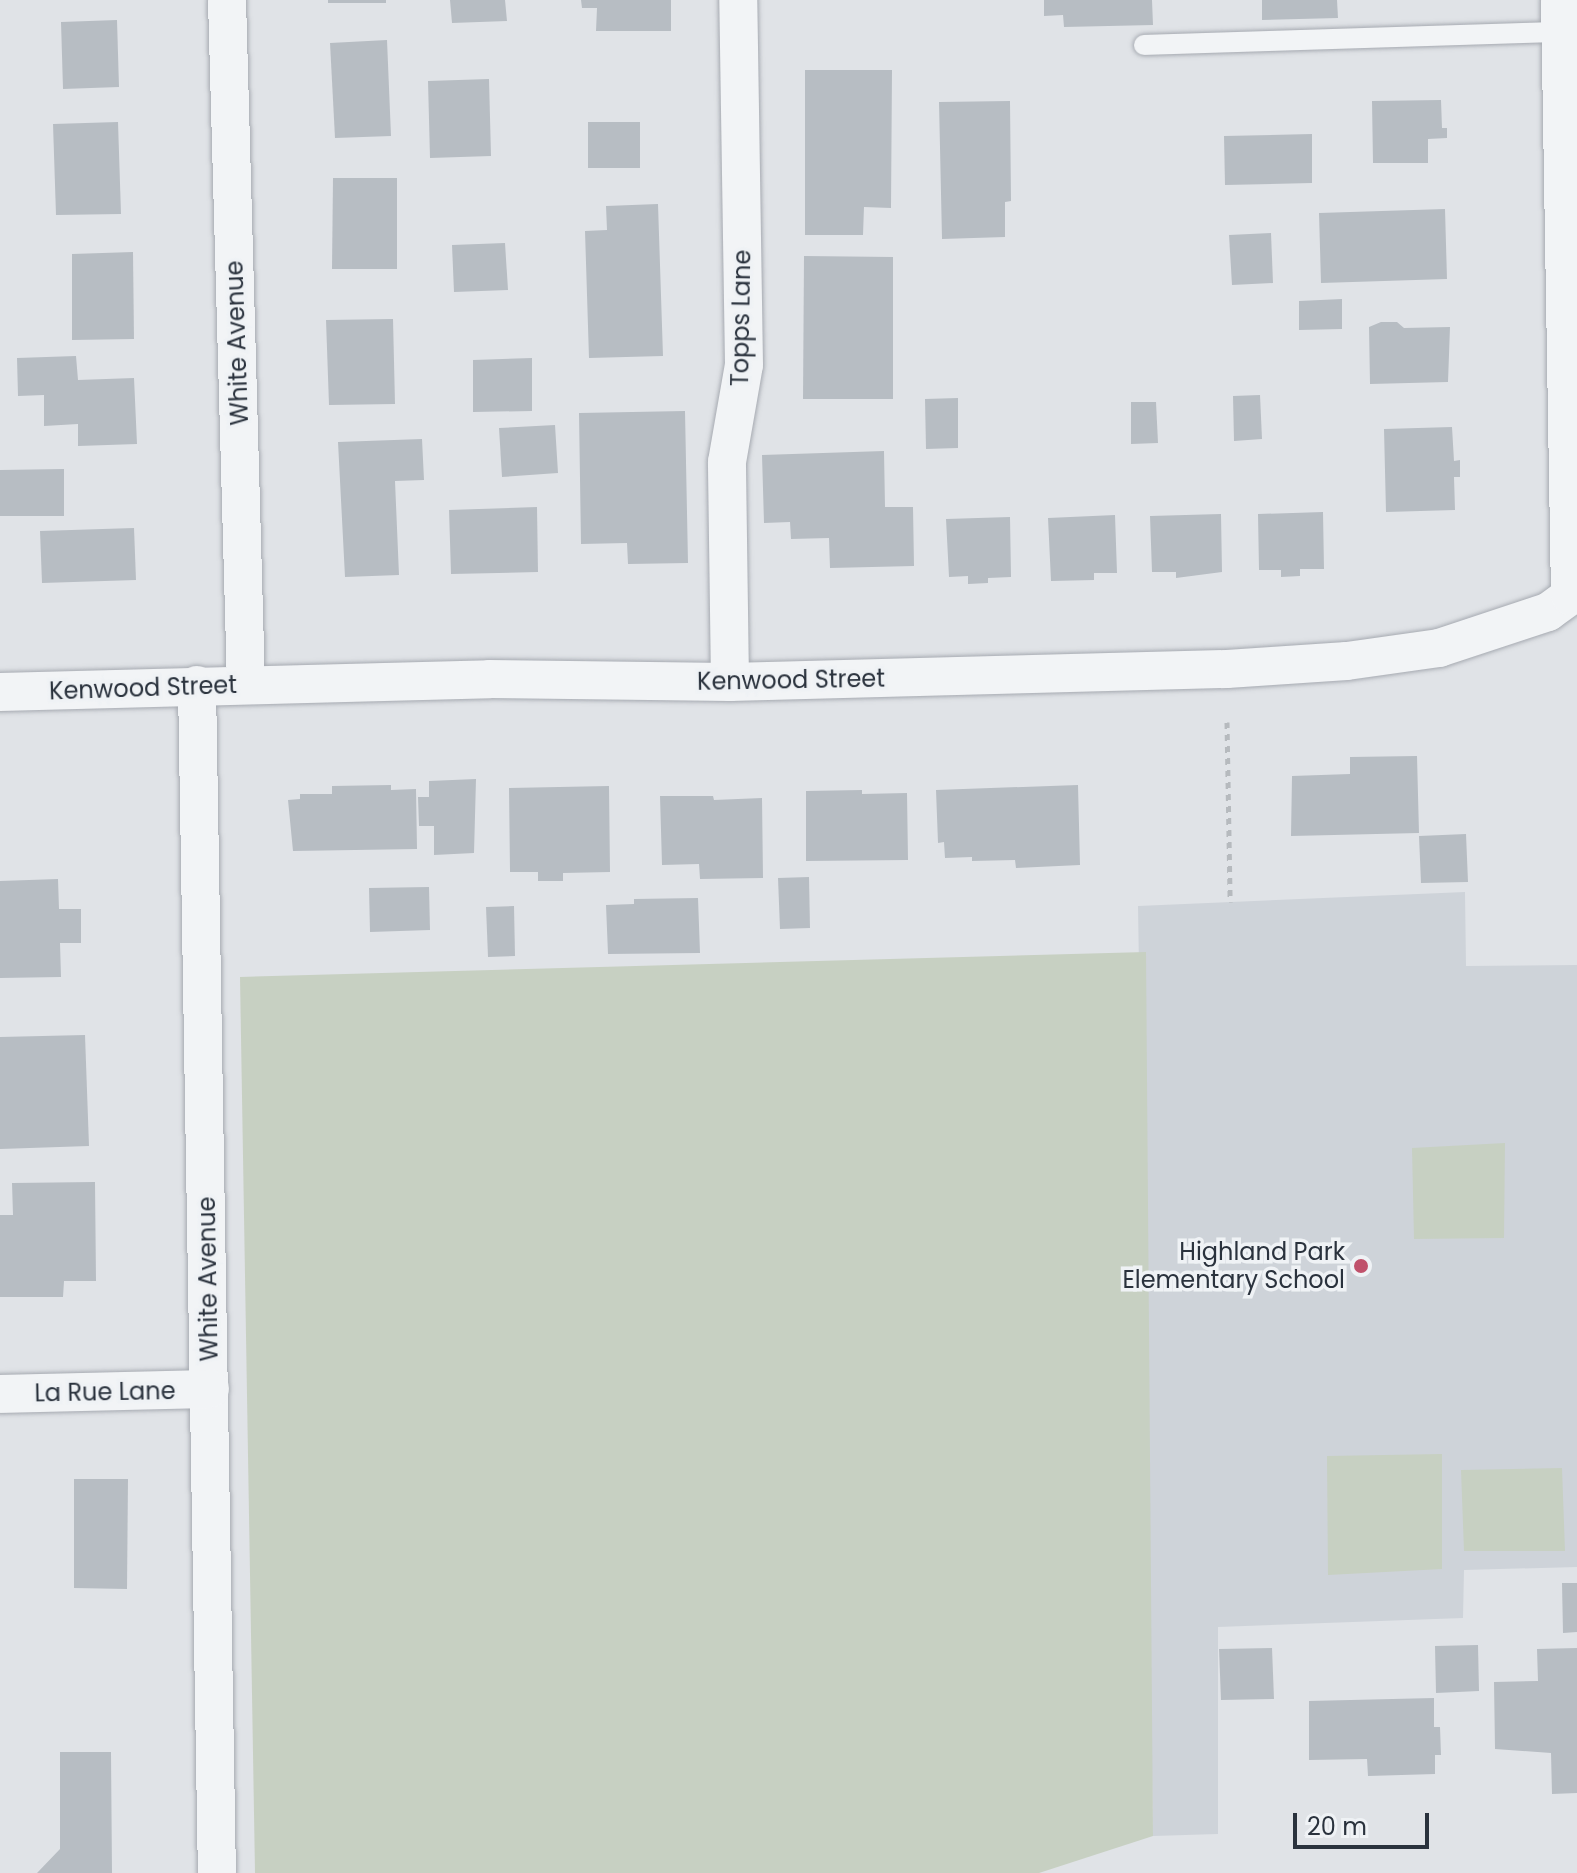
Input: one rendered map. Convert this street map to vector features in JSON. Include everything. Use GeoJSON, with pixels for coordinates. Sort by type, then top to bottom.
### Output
{"type":"FeatureCollection","features":[{"type":"Feature","properties":{"kind":"street","name":"White Avenue"},"geometry":{"type":"LineString","coordinates":[[227,0],[246,685]]}},
{"type":"Feature","properties":{"kind":"street","name":"Topps Lane"},"geometry":{"type":"LineString","coordinates":[[730,682],[727,462],[744,365],[738,0]]}},
{"type":"Feature","properties":{"kind":"street"},"geometry":{"type":"LineString","coordinates":[[1560,16],[1570,160]]}},
{"type":"Feature","properties":{"kind":"street","name":"Kenwood Street"},"geometry":{"type":"LineString","coordinates":[[0,692],[490,679],[730,682],[1227,669],[1347,661],[1439,648],[1478,638],[1548,612],[1570,596],[1570,160]]}},
{"type":"Feature","properties":{"kind":"street","name":"White Avenue"},"geometry":{"type":"LineString","coordinates":[[197,685],[217,1873]]}},
{"type":"Feature","properties":{"kind":"street","name":"La Rue Lane"},"geometry":{"type":"LineString","coordinates":[[0,1394],[210,1389]]}},
{"type":"Feature","properties":{"kind":"lane"},"geometry":{"type":"LineString","coordinates":[[1144,45],[1560,16]]}},
{"type":"Feature","properties":{"kind":"path"},"geometry":{"type":"LineString","coordinates":[[1227,722],[1230,902]]}},
{"type":"Feature","properties":{"kind":"shaded area","name":"Highland Park Elementary School"},"geometry":{"type":"Polygon","coordinates":[[[1465,892],[1466,966],[1577,965],[1577,1567],[1464,1570],[1463,1618],[1218,1627],[1218,1834],[1153,1836],[1138,906],[1465,892]]]}},
{"type":"Feature","properties":{"kind":"green space"},"geometry":{"type":"Polygon","coordinates":[[[1146,952],[1153,1836],[1039,1873],[255,1873],[240,977],[1146,952]]]}},
{"type":"Feature","properties":{"kind":"green space"},"geometry":{"type":"Polygon","coordinates":[[[1505,1143],[1504,1238],[1414,1239],[1412,1148],[1505,1143]]]}},
{"type":"Feature","properties":{"kind":"green space"},"geometry":{"type":"Polygon","coordinates":[[[1442,1454],[1442,1569],[1328,1575],[1327,1456],[1442,1454]]]}},
{"type":"Feature","properties":{"kind":"green space"},"geometry":{"type":"Polygon","coordinates":[[[1562,1468],[1565,1551],[1464,1551],[1461,1470],[1562,1468]]]}},
{"type":"Feature","properties":{"kind":"building"},"geometry":{"type":"Polygon","coordinates":[[[328,0],[386,0],[386,3],[328,3],[328,0]]]}},
{"type":"Feature","properties":{"kind":"building"},"geometry":{"type":"Polygon","coordinates":[[[450,0],[505,0],[507,21],[452,23],[450,0]]]}},
{"type":"Feature","properties":{"kind":"building"},"geometry":{"type":"Polygon","coordinates":[[[581,0],[671,0],[671,31],[596,31],[597,8],[582,8],[581,0]]]}},
{"type":"Feature","properties":{"kind":"building"},"geometry":{"type":"Polygon","coordinates":[[[1044,0],[1152,0],[1153,25],[1064,27],[1063,15],[1044,16],[1044,0]]]}},
{"type":"Feature","properties":{"kind":"building"},"geometry":{"type":"Polygon","coordinates":[[[1262,0],[1337,0],[1338,18],[1262,20],[1262,0]]]}},
{"type":"Feature","properties":{"kind":"building"},"geometry":{"type":"Polygon","coordinates":[[[117,20],[119,87],[63,89],[61,22],[117,20]]]}},
{"type":"Feature","properties":{"kind":"building"},"geometry":{"type":"Polygon","coordinates":[[[387,40],[391,136],[335,138],[330,43],[387,40]]]}},
{"type":"Feature","properties":{"kind":"building"},"geometry":{"type":"Polygon","coordinates":[[[805,70],[892,70],[891,208],[864,207],[863,235],[805,235],[805,70]]]}},
{"type":"Feature","properties":{"kind":"building"},"geometry":{"type":"Polygon","coordinates":[[[489,79],[491,156],[430,158],[428,81],[489,79]]]}},
{"type":"Feature","properties":{"kind":"building"},"geometry":{"type":"Polygon","coordinates":[[[1441,100],[1442,128],[1447,128],[1447,138],[1428,139],[1428,163],[1373,163],[1372,101],[1441,100]]]}},
{"type":"Feature","properties":{"kind":"building"},"geometry":{"type":"Polygon","coordinates":[[[1010,101],[1011,201],[1005,202],[1005,237],[942,239],[939,102],[1010,101]]]}},
{"type":"Feature","properties":{"kind":"building"},"geometry":{"type":"Polygon","coordinates":[[[118,122],[121,214],[56,215],[53,124],[118,122]]]}},
{"type":"Feature","properties":{"kind":"building"},"geometry":{"type":"Polygon","coordinates":[[[588,122],[640,122],[640,168],[588,168],[588,122]]]}},
{"type":"Feature","properties":{"kind":"building"},"geometry":{"type":"Polygon","coordinates":[[[1312,134],[1312,183],[1225,185],[1224,136],[1312,134]]]}},
{"type":"Feature","properties":{"kind":"building"},"geometry":{"type":"Polygon","coordinates":[[[333,178],[397,178],[397,269],[332,269],[333,178]]]}},
{"type":"Feature","properties":{"kind":"building"},"geometry":{"type":"Polygon","coordinates":[[[658,204],[663,356],[589,358],[585,231],[607,230],[606,206],[658,204]]]}},
{"type":"Feature","properties":{"kind":"building"},"geometry":{"type":"Polygon","coordinates":[[[1445,209],[1447,279],[1321,283],[1319,213],[1445,209]]]}},
{"type":"Feature","properties":{"kind":"building"},"geometry":{"type":"Polygon","coordinates":[[[1271,233],[1273,283],[1232,285],[1229,235],[1271,233]]]}},
{"type":"Feature","properties":{"kind":"building"},"geometry":{"type":"Polygon","coordinates":[[[505,243],[508,290],[454,292],[452,245],[505,243]]]}},
{"type":"Feature","properties":{"kind":"building"},"geometry":{"type":"Polygon","coordinates":[[[133,252],[134,339],[72,340],[72,254],[133,252]]]}},
{"type":"Feature","properties":{"kind":"building"},"geometry":{"type":"Polygon","coordinates":[[[804,256],[893,257],[893,399],[803,399],[804,256]]]}},
{"type":"Feature","properties":{"kind":"building"},"geometry":{"type":"Polygon","coordinates":[[[1342,299],[1342,329],[1299,330],[1299,301],[1342,299]]]}},
{"type":"Feature","properties":{"kind":"building"},"geometry":{"type":"Polygon","coordinates":[[[393,319],[395,404],[329,405],[326,320],[393,319]]]}},
{"type":"Feature","properties":{"kind":"building"},"geometry":{"type":"Polygon","coordinates":[[[1381,322],[1397,322],[1404,328],[1450,327],[1448,382],[1370,384],[1369,327],[1381,322]]]}},
{"type":"Feature","properties":{"kind":"building"},"geometry":{"type":"Polygon","coordinates":[[[76,356],[78,380],[134,378],[137,444],[78,446],[78,424],[44,426],[44,395],[18,396],[17,358],[76,356]]]}},
{"type":"Feature","properties":{"kind":"building"},"geometry":{"type":"Polygon","coordinates":[[[532,358],[532,411],[473,412],[473,360],[532,358]]]}},
{"type":"Feature","properties":{"kind":"building"},"geometry":{"type":"Polygon","coordinates":[[[1260,395],[1262,439],[1234,441],[1233,396],[1260,395]]]}},
{"type":"Feature","properties":{"kind":"building"},"geometry":{"type":"Polygon","coordinates":[[[958,398],[958,448],[926,449],[925,399],[958,398]]]}},
{"type":"Feature","properties":{"kind":"building"},"geometry":{"type":"Polygon","coordinates":[[[1131,402],[1156,402],[1158,443],[1131,444],[1131,402]]]}},
{"type":"Feature","properties":{"kind":"building"},"geometry":{"type":"Polygon","coordinates":[[[685,411],[688,563],[628,564],[627,543],[581,544],[579,413],[685,411]]]}},
{"type":"Feature","properties":{"kind":"building"},"geometry":{"type":"Polygon","coordinates":[[[555,425],[558,473],[502,477],[499,428],[555,425]]]}},
{"type":"Feature","properties":{"kind":"building"},"geometry":{"type":"Polygon","coordinates":[[[1452,427],[1454,461],[1460,460],[1460,477],[1454,477],[1455,510],[1386,512],[1384,429],[1452,427]]]}},
{"type":"Feature","properties":{"kind":"building"},"geometry":{"type":"Polygon","coordinates":[[[422,439],[424,480],[395,481],[399,575],[345,577],[338,442],[422,439]]]}},
{"type":"Feature","properties":{"kind":"building"},"geometry":{"type":"Polygon","coordinates":[[[884,451],[885,507],[913,507],[914,566],[830,568],[829,538],[791,539],[790,522],[764,523],[762,455],[884,451]]]}},
{"type":"Feature","properties":{"kind":"building"},"geometry":{"type":"Polygon","coordinates":[[[64,469],[64,516],[0,516],[0,470],[64,469]]]}},
{"type":"Feature","properties":{"kind":"building"},"geometry":{"type":"Polygon","coordinates":[[[537,507],[538,572],[451,574],[449,510],[537,507]]]}},
{"type":"Feature","properties":{"kind":"building"},"geometry":{"type":"Polygon","coordinates":[[[1323,512],[1324,569],[1300,569],[1300,576],[1281,577],[1281,570],[1259,570],[1258,514],[1323,512]]]}},
{"type":"Feature","properties":{"kind":"building"},"geometry":{"type":"Polygon","coordinates":[[[1221,514],[1222,572],[1176,578],[1176,572],[1152,572],[1150,516],[1221,514]]]}},
{"type":"Feature","properties":{"kind":"building"},"geometry":{"type":"Polygon","coordinates":[[[1115,515],[1117,573],[1094,573],[1094,580],[1051,581],[1048,518],[1115,515]]]}},
{"type":"Feature","properties":{"kind":"building"},"geometry":{"type":"Polygon","coordinates":[[[1010,517],[1011,577],[988,578],[988,583],[968,584],[968,576],[949,577],[946,519],[1010,517]]]}},
{"type":"Feature","properties":{"kind":"building"},"geometry":{"type":"Polygon","coordinates":[[[134,528],[136,580],[42,583],[40,531],[134,528]]]}},
{"type":"Feature","properties":{"kind":"building"},"geometry":{"type":"Polygon","coordinates":[[[1417,756],[1419,833],[1291,836],[1292,776],[1350,774],[1350,757],[1417,756]]]}},
{"type":"Feature","properties":{"kind":"building"},"geometry":{"type":"Polygon","coordinates":[[[476,779],[474,853],[434,855],[434,826],[419,826],[418,797],[429,797],[429,781],[476,779]]]}},
{"type":"Feature","properties":{"kind":"building"},"geometry":{"type":"Polygon","coordinates":[[[391,785],[391,790],[416,789],[417,849],[293,851],[288,800],[300,799],[300,794],[332,794],[332,786],[391,785]]]}},
{"type":"Feature","properties":{"kind":"building"},"geometry":{"type":"Polygon","coordinates":[[[1078,785],[1080,865],[1016,868],[1015,860],[945,858],[944,842],[938,843],[936,790],[1078,785]]]}},
{"type":"Feature","properties":{"kind":"building"},"geometry":{"type":"Polygon","coordinates":[[[609,786],[610,872],[563,873],[563,881],[538,881],[538,872],[510,872],[509,788],[609,786]]]}},
{"type":"Feature","properties":{"kind":"building"},"geometry":{"type":"Polygon","coordinates":[[[862,790],[862,794],[907,793],[908,860],[806,861],[806,791],[862,790]]]}},
{"type":"Feature","properties":{"kind":"building"},"geometry":{"type":"Polygon","coordinates":[[[660,796],[713,796],[714,800],[762,798],[763,878],[700,879],[699,864],[662,865],[660,796]]]}},
{"type":"Feature","properties":{"kind":"building"},"geometry":{"type":"Polygon","coordinates":[[[1466,834],[1468,882],[1421,883],[1419,836],[1466,834]]]}},
{"type":"Feature","properties":{"kind":"building"},"geometry":{"type":"Polygon","coordinates":[[[809,877],[810,928],[780,929],[778,878],[809,877]]]}},
{"type":"Feature","properties":{"kind":"building"},"geometry":{"type":"Polygon","coordinates":[[[58,879],[59,909],[81,909],[81,943],[60,943],[61,977],[0,978],[0,881],[58,879]]]}},
{"type":"Feature","properties":{"kind":"building"},"geometry":{"type":"Polygon","coordinates":[[[429,887],[430,930],[370,932],[369,888],[429,887]]]}},
{"type":"Feature","properties":{"kind":"building"},"geometry":{"type":"Polygon","coordinates":[[[698,898],[700,953],[608,954],[606,905],[634,904],[634,899],[698,898]]]}},
{"type":"Feature","properties":{"kind":"building"},"geometry":{"type":"Polygon","coordinates":[[[514,906],[515,956],[488,957],[486,907],[514,906]]]}},
{"type":"Feature","properties":{"kind":"building"},"geometry":{"type":"Polygon","coordinates":[[[85,1035],[89,1146],[0,1149],[0,1037],[85,1035]]]}},
{"type":"Feature","properties":{"kind":"building"},"geometry":{"type":"Polygon","coordinates":[[[95,1182],[96,1281],[64,1281],[63,1297],[0,1297],[0,1215],[13,1215],[12,1183],[95,1182]]]}},
{"type":"Feature","properties":{"kind":"building"},"geometry":{"type":"Polygon","coordinates":[[[74,1479],[128,1479],[127,1589],[74,1588],[74,1479]]]}},
{"type":"Feature","properties":{"kind":"building"},"geometry":{"type":"Polygon","coordinates":[[[1562,1583],[1577,1583],[1577,1632],[1563,1633],[1562,1583]]]}},
{"type":"Feature","properties":{"kind":"building"},"geometry":{"type":"Polygon","coordinates":[[[1478,1645],[1479,1691],[1436,1693],[1435,1646],[1478,1645]]]}},
{"type":"Feature","properties":{"kind":"building"},"geometry":{"type":"Polygon","coordinates":[[[1272,1648],[1274,1699],[1221,1700],[1219,1649],[1272,1648]]]}},
{"type":"Feature","properties":{"kind":"building"},"geometry":{"type":"Polygon","coordinates":[[[1577,1648],[1577,1793],[1552,1794],[1551,1753],[1495,1749],[1494,1682],[1538,1681],[1537,1649],[1577,1648]]]}},
{"type":"Feature","properties":{"kind":"building"},"geometry":{"type":"Polygon","coordinates":[[[1434,1698],[1434,1727],[1440,1727],[1441,1755],[1435,1755],[1435,1774],[1368,1776],[1367,1759],[1309,1760],[1309,1701],[1434,1698]]]}},
{"type":"Feature","properties":{"kind":"building"},"geometry":{"type":"Polygon","coordinates":[[[60,1752],[111,1752],[112,1873],[37,1873],[60,1849],[60,1752]]]}},
{"type":"Feature","properties":{"kind":"place","name":"Highland Park Elementary School"},"geometry":{"type":"Point","coordinates":[1361,1266]}}]}
